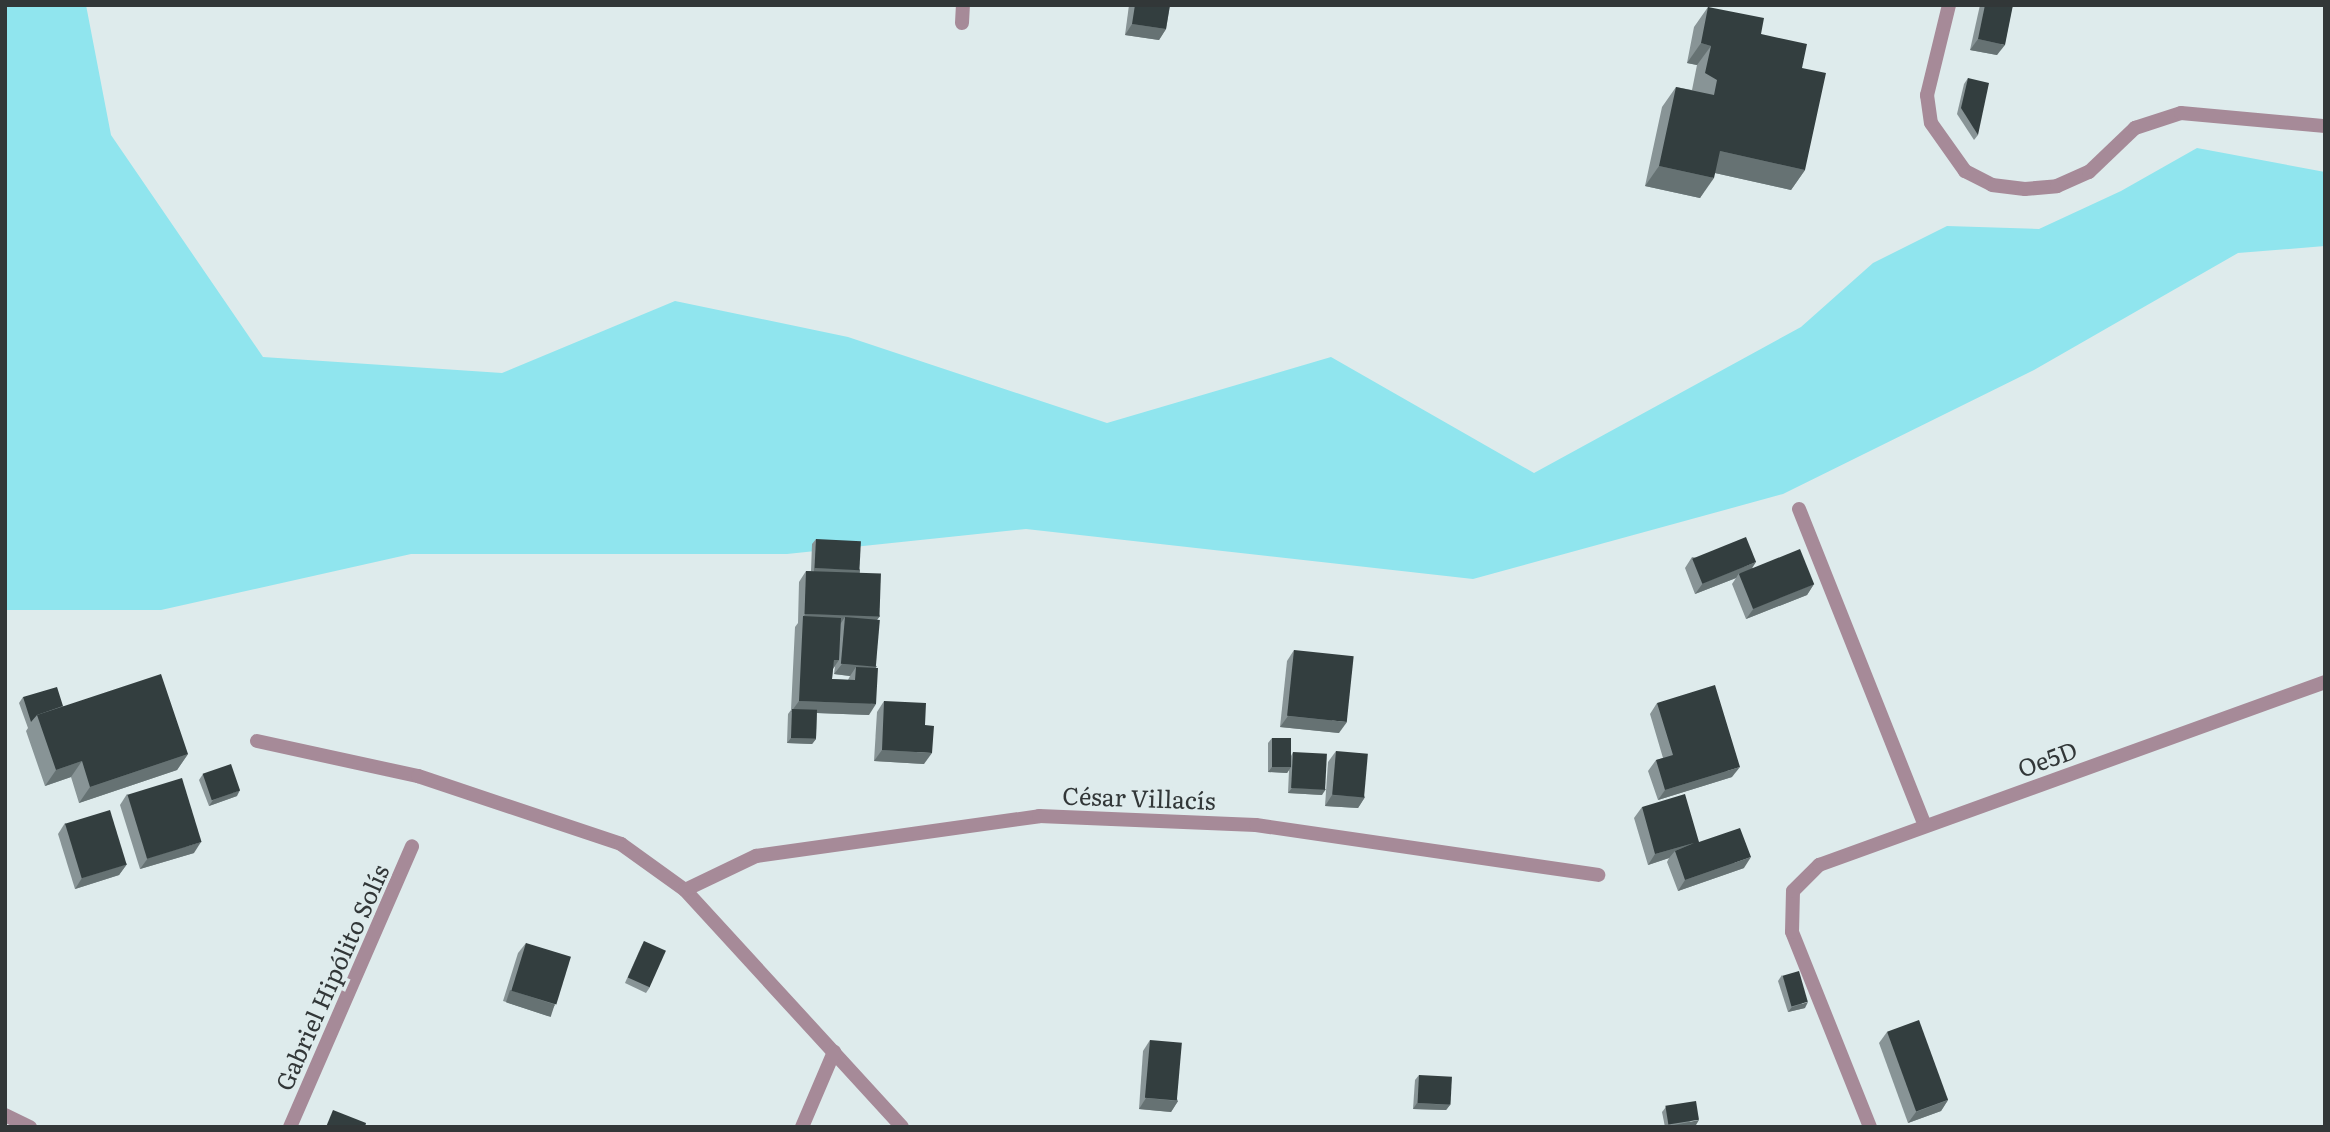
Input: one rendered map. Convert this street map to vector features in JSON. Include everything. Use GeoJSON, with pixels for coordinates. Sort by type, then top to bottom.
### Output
{"type":"FeatureCollection","features":[{"type":"Feature","properties":{"kind":"street"},"geometry":{"type":"LineString","coordinates":[[962,23],[963,5]]}},
{"type":"Feature","properties":{"kind":"street"},"geometry":{"type":"LineString","coordinates":[[1949,5],[1927,96],[1931,123],[1965,171],[1992,185],[2025,189],[2057,186],[2090,172],[2135,128],[2181,113],[2325,126]]}},
{"type":"Feature","properties":{"kind":"street"},"geometry":{"type":"LineString","coordinates":[[1799,509],[1925,826]]}},
{"type":"Feature","properties":{"kind":"street","name":"Oe5D"},"geometry":{"type":"LineString","coordinates":[[1870,1127],[1792,932],[1793,891],[1819,864],[2325,682]]}},
{"type":"Feature","properties":{"kind":"street"},"geometry":{"type":"LineString","coordinates":[[257,741],[418,776],[621,844],[685,890],[902,1127]]}},
{"type":"Feature","properties":{"kind":"street","name":"César Villacís"},"geometry":{"type":"LineString","coordinates":[[685,890],[756,856],[1039,816],[1256,825],[1598,874]]}},
{"type":"Feature","properties":{"kind":"street","name":"Gabriel Hipólito Solís"},"geometry":{"type":"LineString","coordinates":[[290,1127],[412,846]]}},
{"type":"Feature","properties":{"kind":"street"},"geometry":{"type":"LineString","coordinates":[[802,1127],[834,1052]]}},
{"type":"Feature","properties":{"kind":"street"},"geometry":{"type":"LineString","coordinates":[[5,1115],[30,1127]]}},
{"type":"Feature","properties":{"kind":"shaded area"},"geometry":{"type":"Polygon","coordinates":[[[5,5],[86,5],[111,135],[263,357],[502,373],[675,301],[848,337],[1107,423],[1331,357],[1534,473],[1801,327],[1873,263],[1947,226],[2039,229],[2121,191],[2197,148],[2325,172],[2325,246],[2238,253],[2034,370],[1783,494],[1473,579],[1026,529],[787,554],[411,554],[161,610],[5,610],[5,5]]]}},
{"type":"Feature","properties":{"kind":"building"},"geometry":{"type":"Polygon","coordinates":[[[1135,5],[1170,5],[1166,29],[1132,24],[1135,5]]]}},
{"type":"Feature","properties":{"kind":"building"},"geometry":{"type":"Polygon","coordinates":[[[1985,5],[2013,5],[2005,45],[1978,39],[1985,5]]]}},
{"type":"Feature","properties":{"kind":"building"},"geometry":{"type":"Polygon","coordinates":[[[1708,7],[1764,18],[1761,34],[1807,44],[1802,68],[1826,73],[1805,170],[1720,151],[1714,178],[1659,166],[1676,87],[1714,95],[1717,80],[1705,73],[1711,46],[1701,43],[1708,7]]]}},
{"type":"Feature","properties":{"kind":"building"},"geometry":{"type":"Polygon","coordinates":[[[1968,78],[1989,83],[1978,135],[1961,108],[1968,78]]]}},
{"type":"Feature","properties":{"kind":"building"},"geometry":{"type":"Polygon","coordinates":[[[1746,537],[1756,562],[1702,584],[1692,559],[1746,537]]]}},
{"type":"Feature","properties":{"kind":"building"},"geometry":{"type":"Polygon","coordinates":[[[816,539],[861,541],[859,570],[814,568],[816,539]]]}},
{"type":"Feature","properties":{"kind":"building"},"geometry":{"type":"Polygon","coordinates":[[[1800,549],[1814,584],[1753,609],[1739,574],[1800,549]]]}},
{"type":"Feature","properties":{"kind":"building"},"geometry":{"type":"Polygon","coordinates":[[[806,571],[881,574],[879,617],[804,614],[806,571]]]}},
{"type":"Feature","properties":{"kind":"building"},"geometry":{"type":"Polygon","coordinates":[[[803,616],[841,618],[839,660],[834,660],[832,679],[855,680],[856,667],[878,668],[876,704],[799,701],[803,616]]]}},
{"type":"Feature","properties":{"kind":"building"},"geometry":{"type":"Polygon","coordinates":[[[845,617],[880,620],[876,667],[841,664],[845,617]]]}},
{"type":"Feature","properties":{"kind":"building"},"geometry":{"type":"Polygon","coordinates":[[[1294,650],[1354,656],[1347,722],[1287,716],[1294,650]]]}},
{"type":"Feature","properties":{"kind":"building"},"geometry":{"type":"Polygon","coordinates":[[[161,674],[188,754],[90,787],[82,761],[56,770],[37,715],[161,674]]]}},
{"type":"Feature","properties":{"kind":"building"},"geometry":{"type":"Polygon","coordinates":[[[1715,685],[1740,767],[1665,790],[1656,760],[1673,755],[1657,703],[1715,685]]]}},
{"type":"Feature","properties":{"kind":"building"},"geometry":{"type":"Polygon","coordinates":[[[57,687],[63,706],[37,715],[31,722],[23,697],[57,687]]]}},
{"type":"Feature","properties":{"kind":"building"},"geometry":{"type":"Polygon","coordinates":[[[884,701],[926,703],[925,725],[934,726],[932,753],[882,750],[884,701]]]}},
{"type":"Feature","properties":{"kind":"building"},"geometry":{"type":"Polygon","coordinates":[[[792,709],[817,710],[816,739],[791,738],[792,709]]]}},
{"type":"Feature","properties":{"kind":"building"},"geometry":{"type":"Polygon","coordinates":[[[1272,738],[1291,738],[1291,767],[1272,767],[1272,738]]]}},
{"type":"Feature","properties":{"kind":"building"},"geometry":{"type":"Polygon","coordinates":[[[1336,751],[1368,754],[1364,798],[1332,795],[1336,751]]]}},
{"type":"Feature","properties":{"kind":"building"},"geometry":{"type":"Polygon","coordinates":[[[1293,752],[1327,754],[1325,790],[1291,788],[1293,752]]]}},
{"type":"Feature","properties":{"kind":"building"},"geometry":{"type":"Polygon","coordinates":[[[231,764],[240,790],[212,800],[203,774],[231,764]]]}},
{"type":"Feature","properties":{"kind":"building"},"geometry":{"type":"Polygon","coordinates":[[[182,778],[202,842],[147,859],[127,795],[182,778]]]}},
{"type":"Feature","properties":{"kind":"building"},"geometry":{"type":"Polygon","coordinates":[[[1685,794],[1699,842],[1740,828],[1751,857],[1685,880],[1675,851],[1694,843],[1655,854],[1642,807],[1685,794]]]}},
{"type":"Feature","properties":{"kind":"building"},"geometry":{"type":"Polygon","coordinates":[[[110,810],[127,865],[82,878],[65,824],[110,810]]]}},
{"type":"Feature","properties":{"kind":"building"},"geometry":{"type":"Polygon","coordinates":[[[644,941],[666,951],[650,987],[628,978],[644,941]]]}},
{"type":"Feature","properties":{"kind":"building"},"geometry":{"type":"Polygon","coordinates":[[[526,943],[571,957],[556,1005],[511,991],[526,943]]]}},
{"type":"Feature","properties":{"kind":"building"},"geometry":{"type":"Polygon","coordinates":[[[1799,971],[1808,1002],[1791,1006],[1783,976],[1799,971]]]}},
{"type":"Feature","properties":{"kind":"building"},"geometry":{"type":"Polygon","coordinates":[[[1919,1020],[1948,1100],[1916,1112],[1887,1032],[1919,1020]]]}},
{"type":"Feature","properties":{"kind":"building"},"geometry":{"type":"Polygon","coordinates":[[[1150,1040],[1182,1043],[1177,1101],[1145,1098],[1150,1040]]]}},
{"type":"Feature","properties":{"kind":"building"},"geometry":{"type":"Polygon","coordinates":[[[1419,1075],[1452,1077],[1450,1105],[1418,1103],[1419,1075]]]}},
{"type":"Feature","properties":{"kind":"building"},"geometry":{"type":"Polygon","coordinates":[[[1696,1101],[1699,1120],[1668,1125],[1665,1106],[1696,1101]]]}},
{"type":"Feature","properties":{"kind":"building"},"geometry":{"type":"Polygon","coordinates":[[[333,1110],[366,1123],[365,1127],[326,1127],[333,1110]]]}}]}
